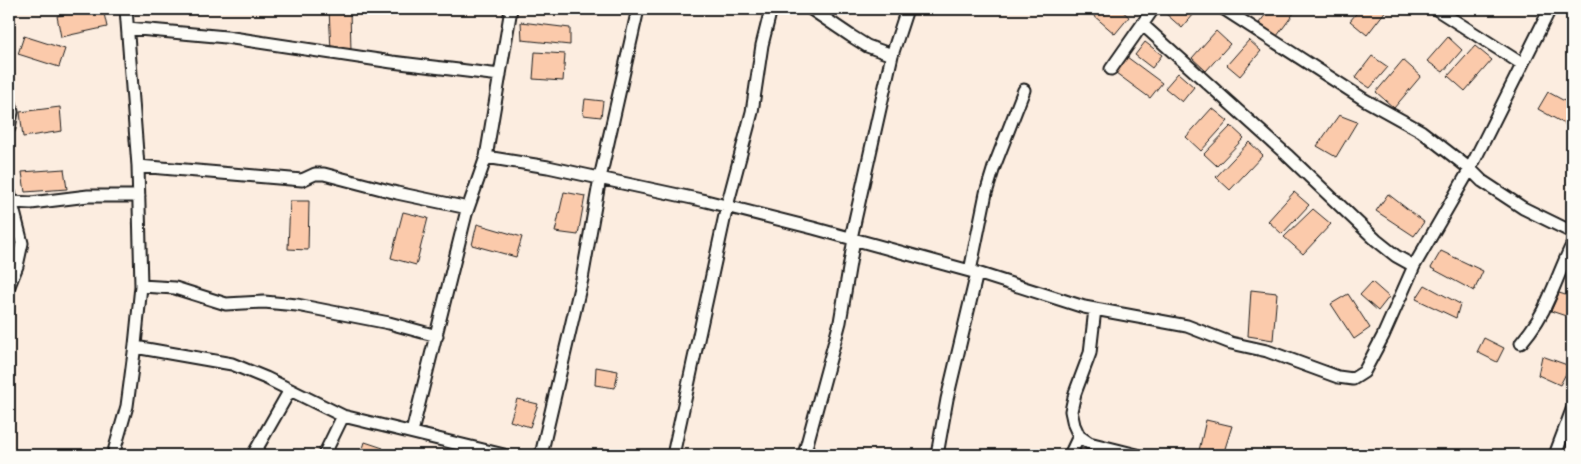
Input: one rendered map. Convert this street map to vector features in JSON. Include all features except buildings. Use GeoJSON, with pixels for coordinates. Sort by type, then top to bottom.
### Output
{"type":"FeatureCollection","features":[{"type":"Feature","properties":{"kind":"street"},"geometry":{"type":"LineString","coordinates":[[113,455],[127,406],[135,347],[140,286],[138,166],[126,9]]}},
{"type":"Feature","properties":{"kind":"street"},"geometry":{"type":"LineString","coordinates":[[412,432],[468,208],[486,157],[511,9]]}},
{"type":"Feature","properties":{"kind":"street"},"geometry":{"type":"LineString","coordinates":[[541,455],[582,279],[600,178],[638,9]]}},
{"type":"Feature","properties":{"kind":"street"},"geometry":{"type":"LineString","coordinates":[[673,455],[727,206],[752,112],[762,45],[771,9]]}},
{"type":"Feature","properties":{"kind":"street"},"geometry":{"type":"LineString","coordinates":[[812,9],[867,46],[892,55]]}},
{"type":"Feature","properties":{"kind":"street"},"geometry":{"type":"LineString","coordinates":[[804,455],[840,322],[852,238],[892,55],[907,9]]}},
{"type":"Feature","properties":{"kind":"street"},"geometry":{"type":"LineString","coordinates":[[1111,69],[1153,9]]}},
{"type":"Feature","properties":{"kind":"street"},"geometry":{"type":"LineString","coordinates":[[1224,9],[1365,100],[1421,131],[1470,169],[1482,181],[1523,208],[1572,232]]}},
{"type":"Feature","properties":{"kind":"street"},"geometry":{"type":"LineString","coordinates":[[1436,9],[1522,64]]}},
{"type":"Feature","properties":{"kind":"street"},"geometry":{"type":"LineString","coordinates":[[486,157],[600,178],[727,206],[974,272],[1055,299],[1095,309],[1188,326],[1232,343],[1267,352],[1338,377],[1354,379],[1364,372],[1383,336],[1414,266],[1470,169],[1550,9]]}},
{"type":"Feature","properties":{"kind":"street"},"geometry":{"type":"LineString","coordinates":[[1143,25],[1287,155],[1376,240],[1396,256],[1414,266]]}},
{"type":"Feature","properties":{"kind":"street"},"geometry":{"type":"LineString","coordinates":[[128,28],[226,37],[392,62],[500,75]]}},
{"type":"Feature","properties":{"kind":"street"},"geometry":{"type":"LineString","coordinates":[[937,455],[974,272],[986,193],[1024,90]]}},
{"type":"Feature","properties":{"kind":"street"},"geometry":{"type":"LineString","coordinates":[[9,98],[12,112],[9,128]]}},
{"type":"Feature","properties":{"kind":"street"},"geometry":{"type":"LineString","coordinates":[[138,166],[302,180],[315,174],[324,174],[396,193],[468,208]]}},
{"type":"Feature","properties":{"kind":"street"},"geometry":{"type":"LineString","coordinates":[[10,197],[31,203],[88,196],[139,196]]}},
{"type":"Feature","properties":{"kind":"street"},"geometry":{"type":"LineString","coordinates":[[9,286],[17,266],[22,243],[10,197]]}},
{"type":"Feature","properties":{"kind":"street"},"geometry":{"type":"LineString","coordinates":[[1521,343],[1548,301],[1572,245]]}},
{"type":"Feature","properties":{"kind":"street"},"geometry":{"type":"LineString","coordinates":[[140,286],[175,288],[226,304],[264,302],[298,305],[389,323],[437,336]]}},
{"type":"Feature","properties":{"kind":"street"},"geometry":{"type":"LineString","coordinates":[[1095,309],[1090,353],[1075,393],[1071,411],[1074,425],[1079,436],[1089,443],[1137,455]]}},
{"type":"Feature","properties":{"kind":"street"},"geometry":{"type":"LineString","coordinates":[[135,347],[232,364],[343,416],[504,455]]}},
{"type":"Feature","properties":{"kind":"street"},"geometry":{"type":"LineString","coordinates":[[253,455],[290,390]]}},
{"type":"Feature","properties":{"kind":"street"},"geometry":{"type":"LineString","coordinates":[[1555,455],[1572,410]]}},
{"type":"Feature","properties":{"kind":"street"},"geometry":{"type":"LineString","coordinates":[[324,455],[343,416]]}},
{"type":"Feature","properties":{"kind":"street"},"geometry":{"type":"LineString","coordinates":[[1070,455],[1079,436]]}}]}
